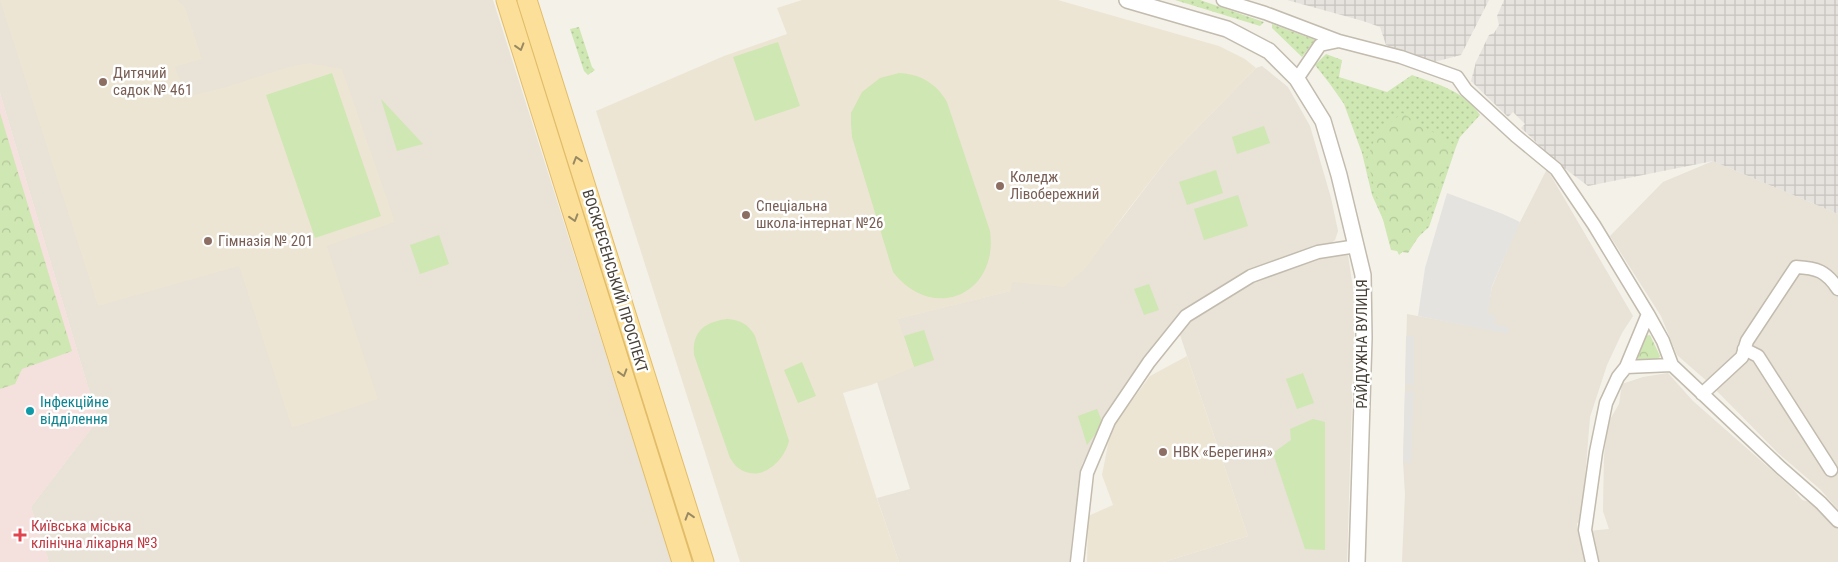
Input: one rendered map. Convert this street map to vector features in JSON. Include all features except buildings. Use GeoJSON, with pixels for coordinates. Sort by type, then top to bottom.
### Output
{"type":"FeatureCollection","features":[{"type":"Feature","properties":{"kind":"main road","name":"ВОСКРЕСЕНСЬКИЙ ПРОСПЕКТ"},"geometry":{"type":"LineString","coordinates":[[506,0],[682,562]]}},
{"type":"Feature","properties":{"kind":"main road","name":"ВОСКРЕСЕНСЬКИЙ ПРОСПЕКТ"},"geometry":{"type":"LineString","coordinates":[[527,0],[704,562]]}},
{"type":"Feature","properties":{"kind":"street","name":"РАЙДУЖНА ВУЛИЦЯ"},"geometry":{"type":"LineString","coordinates":[[1127,0],[1227,29],[1269,51],[1297,79],[1323,121],[1340,175],[1363,275],[1364,338],[1357,562]]}},
{"type":"Feature","properties":{"kind":"street"},"geometry":{"type":"LineString","coordinates":[[1222,0],[1265,13],[1339,41],[1401,57],[1457,77],[1466,90],[1516,136],[1556,169],[1594,226],[1648,314],[1663,341],[1672,365],[1781,468],[1822,503],[1838,520]]}},
{"type":"Feature","properties":{"kind":"street"},"geometry":{"type":"LineString","coordinates":[[1297,79],[1320,45],[1339,41]]}},
{"type":"Feature","properties":{"kind":"street"},"geometry":{"type":"LineString","coordinates":[[1077,562],[1086,473],[1109,421],[1150,362],[1186,316],[1251,276],[1318,252],[1357,246]]}},
{"type":"Feature","properties":{"kind":"street"},"geometry":{"type":"LineString","coordinates":[[1702,394],[1742,357],[1747,341],[1796,267],[1814,268],[1830,278],[1838,289]]}},
{"type":"Feature","properties":{"kind":"street"},"geometry":{"type":"LineString","coordinates":[[1592,562],[1585,530],[1596,452],[1606,403],[1618,377],[1626,367],[1648,314]]}},
{"type":"Feature","properties":{"kind":"street"},"geometry":{"type":"LineString","coordinates":[[1744,349],[1758,356],[1831,470]]}},
{"type":"Feature","properties":{"kind":"street"},"geometry":{"type":"LineString","coordinates":[[1626,367],[1672,365]]}},
{"type":"Feature","properties":{"kind":"shaded area"},"geometry":{"type":"Polygon","coordinates":[[[0,0],[493,0],[672,562],[49,562],[31,507],[98,420],[0,93],[0,0]]]}},
{"type":"Feature","properties":{"kind":"shaded area","name":"Гімназія № 201"},"geometry":{"type":"Polygon","coordinates":[[[0,0],[177,0],[185,7],[202,59],[175,67],[186,97],[292,66],[310,63],[342,69],[395,222],[327,246],[378,399],[292,428],[239,266],[98,306],[0,0]]]}},
{"type":"Feature","properties":{"kind":"shaded area"},"geometry":{"type":"Polygon","coordinates":[[[802,0],[1058,0],[1219,46],[1245,59],[1256,68],[1169,157],[1086,268],[1064,287],[1012,282],[1011,291],[898,319],[914,367],[871,385],[843,393],[899,562],[740,562],[596,111],[724,56],[787,34],[777,8],[802,0]]]}},
{"type":"Feature","properties":{"kind":"shaded area"},"geometry":{"type":"Polygon","coordinates":[[[1287,0],[1489,0],[1461,55],[1434,62],[1386,45],[1380,27],[1287,0]]]}},
{"type":"Feature","properties":{"kind":"shaded area"},"geometry":{"type":"Polygon","coordinates":[[[1504,0],[1838,0],[1838,214],[1713,161],[1588,186],[1551,158],[1521,128],[1525,124],[1513,112],[1508,117],[1471,81],[1476,62],[1489,35],[1494,33],[1499,25],[1497,16],[1504,0]]]}},
{"type":"Feature","properties":{"kind":"shaded area"},"geometry":{"type":"Polygon","coordinates":[[[1262,66],[1288,87],[1310,126],[1331,198],[1338,231],[1335,240],[1328,246],[1209,298],[1175,320],[1136,368],[1082,464],[1070,562],[899,562],[877,498],[910,489],[877,382],[914,366],[897,319],[1010,291],[1011,282],[1108,237],[1169,157],[1256,68],[1262,66]]]}},
{"type":"Feature","properties":{"kind":"shaded area"},"geometry":{"type":"Polygon","coordinates":[[[0,93],[98,420],[31,507],[49,562],[0,562],[0,93]]]}},
{"type":"Feature","properties":{"kind":"shaded area"},"geometry":{"type":"Polygon","coordinates":[[[1713,161],[1838,214],[1838,510],[1821,490],[1778,453],[1708,382],[1677,355],[1661,316],[1610,236],[1663,182],[1713,161]]]}},
{"type":"Feature","properties":{"kind":"shaded area"},"geometry":{"type":"Polygon","coordinates":[[[1547,169],[1633,316],[1622,333],[1607,365],[1590,417],[1584,490],[1584,522],[1577,523],[1588,562],[1402,562],[1405,494],[1403,462],[1407,314],[1508,333],[1494,324],[1487,314],[1492,287],[1515,232],[1547,169]]]}},
{"type":"Feature","properties":{"kind":"shaded area"},"geometry":{"type":"Polygon","coordinates":[[[1447,193],[1520,222],[1492,286],[1488,314],[1496,316],[1494,324],[1508,327],[1508,334],[1418,316],[1425,268],[1447,193]]]}},
{"type":"Feature","properties":{"kind":"shaded area"},"geometry":{"type":"Polygon","coordinates":[[[1348,255],[1355,302],[1347,562],[1164,562],[1248,536],[1180,335],[1185,322],[1245,282],[1277,269],[1329,256],[1348,255]]]}},
{"type":"Feature","properties":{"kind":"shaded area"},"geometry":{"type":"Polygon","coordinates":[[[1406,336],[1414,336],[1414,385],[1405,385],[1406,336]]]}},
{"type":"Feature","properties":{"kind":"shaded area","name":"НВК «Берегиня»"},"geometry":{"type":"Polygon","coordinates":[[[1187,356],[1248,536],[1164,562],[1087,562],[1088,516],[1113,505],[1102,475],[1111,429],[1150,376],[1187,356]]]}},
{"type":"Feature","properties":{"kind":"shaded area"},"geometry":{"type":"Polygon","coordinates":[[[1668,373],[1693,401],[1793,489],[1802,500],[1814,503],[1838,527],[1838,562],[1595,562],[1589,531],[1609,529],[1603,511],[1604,456],[1608,423],[1619,404],[1622,384],[1643,377],[1668,373]]]}},
{"type":"Feature","properties":{"kind":"shaded area"},"geometry":{"type":"Polygon","coordinates":[[[1405,391],[1414,391],[1411,463],[1403,462],[1405,391]]]}},
{"type":"Feature","properties":{"kind":"green space"},"geometry":{"type":"Polygon","coordinates":[[[1175,0],[1200,0],[1264,22],[1260,26],[1175,0]]]}},
{"type":"Feature","properties":{"kind":"green space"},"geometry":{"type":"Polygon","coordinates":[[[1272,24],[1315,40],[1302,57],[1272,28],[1272,24]]]}},
{"type":"Feature","properties":{"kind":"green space"},"geometry":{"type":"Polygon","coordinates":[[[579,27],[592,67],[595,70],[588,75],[584,71],[570,29],[579,27]]]}},
{"type":"Feature","properties":{"kind":"green space"},"geometry":{"type":"Polygon","coordinates":[[[778,42],[800,106],[755,121],[733,57],[778,42]]]}},
{"type":"Feature","properties":{"kind":"green space"},"geometry":{"type":"Polygon","coordinates":[[[1326,54],[1342,60],[1339,77],[1387,92],[1412,75],[1450,89],[1467,100],[1480,115],[1460,137],[1429,227],[1399,255],[1372,195],[1362,153],[1344,104],[1315,65],[1326,54]]]}},
{"type":"Feature","properties":{"kind":"green space"},"geometry":{"type":"Polygon","coordinates":[[[332,73],[381,216],[315,238],[266,95],[332,73]]]}},
{"type":"Feature","properties":{"kind":"green space"},"geometry":{"type":"Polygon","coordinates":[[[899,73],[914,75],[927,81],[943,95],[990,231],[990,253],[984,272],[974,286],[960,295],[943,298],[926,296],[909,288],[893,272],[852,137],[851,113],[862,92],[880,78],[899,73]]]}},
{"type":"Feature","properties":{"kind":"green space"},"geometry":{"type":"Polygon","coordinates":[[[381,99],[423,144],[397,151],[381,99]]]}},
{"type":"Feature","properties":{"kind":"green space"},"geometry":{"type":"Polygon","coordinates":[[[0,113],[72,351],[22,369],[15,384],[0,389],[0,113]]]}},
{"type":"Feature","properties":{"kind":"green space"},"geometry":{"type":"Polygon","coordinates":[[[1402,113],[1454,145],[1424,228],[1408,253],[1391,250],[1367,159],[1376,135],[1402,113]]]}},
{"type":"Feature","properties":{"kind":"green space"},"geometry":{"type":"Polygon","coordinates":[[[1264,126],[1270,143],[1237,154],[1232,137],[1264,126]]]}},
{"type":"Feature","properties":{"kind":"green space"},"geometry":{"type":"Polygon","coordinates":[[[1216,170],[1223,193],[1187,205],[1179,182],[1216,170]]]}},
{"type":"Feature","properties":{"kind":"green space"},"geometry":{"type":"Polygon","coordinates":[[[1238,195],[1248,226],[1204,240],[1194,209],[1238,195]]]}},
{"type":"Feature","properties":{"kind":"green space"},"geometry":{"type":"Polygon","coordinates":[[[439,235],[449,264],[420,274],[410,245],[439,235]]]}},
{"type":"Feature","properties":{"kind":"green space"},"geometry":{"type":"Polygon","coordinates":[[[1149,284],[1159,310],[1144,315],[1134,289],[1149,284]]]}},
{"type":"Feature","properties":{"kind":"green space"},"geometry":{"type":"Polygon","coordinates":[[[727,319],[744,323],[755,336],[789,441],[782,456],[776,463],[762,472],[745,472],[736,466],[730,458],[694,355],[695,340],[702,329],[706,325],[727,319]]]}},
{"type":"Feature","properties":{"kind":"green space"},"geometry":{"type":"Polygon","coordinates":[[[924,330],[934,360],[914,367],[904,336],[924,330]]]}},
{"type":"Feature","properties":{"kind":"green space"},"geometry":{"type":"Polygon","coordinates":[[[1650,335],[1660,356],[1658,361],[1639,360],[1635,355],[1643,336],[1650,335]]]}},
{"type":"Feature","properties":{"kind":"green space"},"geometry":{"type":"Polygon","coordinates":[[[802,362],[816,396],[798,403],[784,370],[802,362]]]}},
{"type":"Feature","properties":{"kind":"green space"},"geometry":{"type":"Polygon","coordinates":[[[1303,373],[1314,403],[1297,409],[1286,379],[1303,373]]]}},
{"type":"Feature","properties":{"kind":"green space"},"geometry":{"type":"Polygon","coordinates":[[[1097,409],[1103,424],[1087,445],[1078,416],[1097,409]]]}},
{"type":"Feature","properties":{"kind":"green space"},"geometry":{"type":"Polygon","coordinates":[[[1313,419],[1325,422],[1325,550],[1305,549],[1273,453],[1291,440],[1290,429],[1313,419]]]}},
{"type":"Feature","properties":{"kind":"place","name":"Дитячий садок № 461"},"geometry":{"type":"Point","coordinates":[103,82]}},
{"type":"Feature","properties":{"kind":"place","name":"Коледж Лівобережний"},"geometry":{"type":"Point","coordinates":[1000,186]}},
{"type":"Feature","properties":{"kind":"place","name":"Спеціальна школа-інтернат №26"},"geometry":{"type":"Point","coordinates":[746,215]}},
{"type":"Feature","properties":{"kind":"place","name":"Гімназія № 201"},"geometry":{"type":"Point","coordinates":[208,241]}},
{"type":"Feature","properties":{"kind":"place","name":"Інфекційне відділення"},"geometry":{"type":"Point","coordinates":[30,411]}},
{"type":"Feature","properties":{"kind":"place","name":"НВК «Берегиня»"},"geometry":{"type":"Point","coordinates":[1163,452]}},
{"type":"Feature","properties":{"kind":"place","name":"Київська міська клінічна лікарня №3"},"geometry":{"type":"Point","coordinates":[20,535]}}]}
